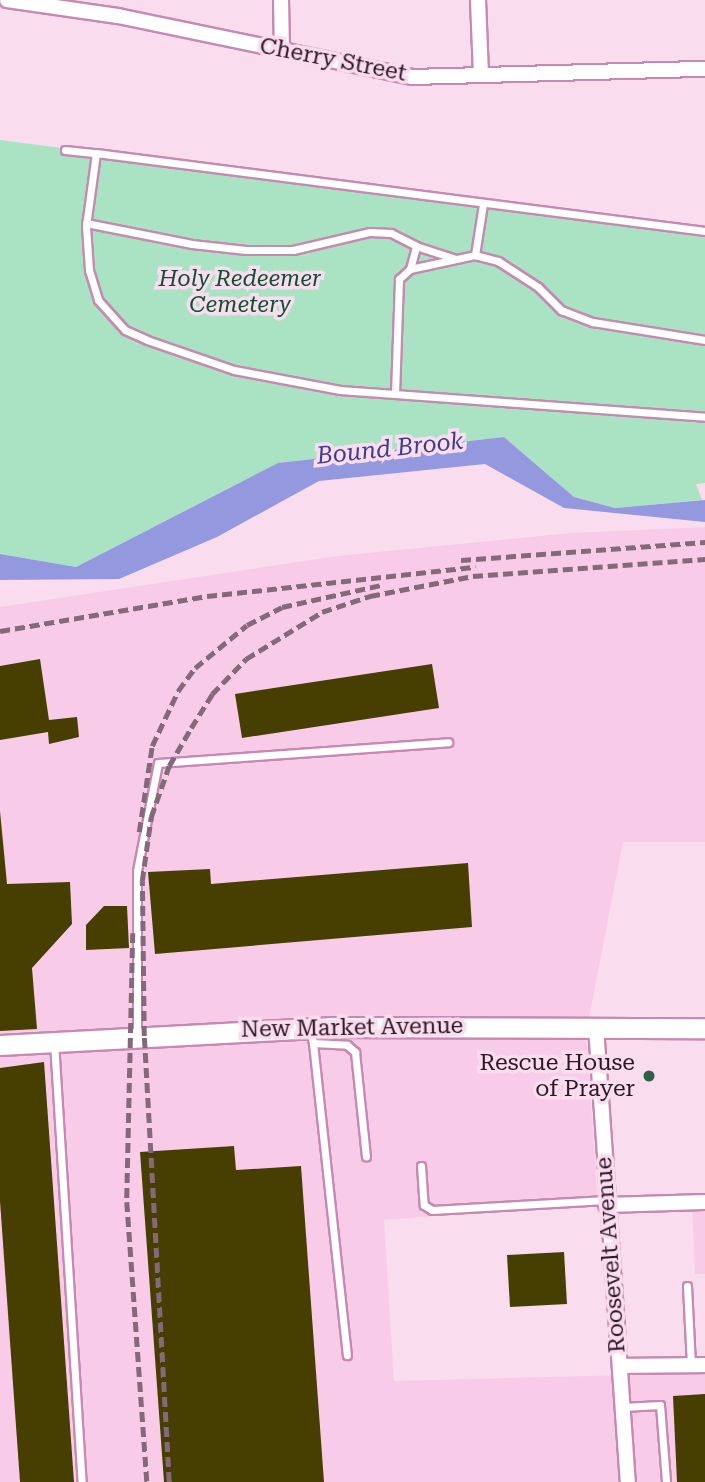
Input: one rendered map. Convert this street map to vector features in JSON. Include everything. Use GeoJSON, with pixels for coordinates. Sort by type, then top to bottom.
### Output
{"type":"FeatureCollection","features":[{"type":"Feature","properties":{"kind":"main road","name":"New Market Avenue"},"geometry":{"type":"LineString","coordinates":[[0,1045],[137,1036],[312,1035],[596,1027],[705,1028]]}},
{"type":"Feature","properties":{"kind":"street","name":"Cherry Street"},"geometry":{"type":"LineString","coordinates":[[7,0],[118,16],[412,77],[705,69]]}},
{"type":"Feature","properties":{"kind":"street"},"geometry":{"type":"LineString","coordinates":[[281,0],[282,51]]}},
{"type":"Feature","properties":{"kind":"street"},"geometry":{"type":"LineString","coordinates":[[478,0],[481,74]]}},
{"type":"Feature","properties":{"kind":"street","name":"Roosevelt Avenue"},"geometry":{"type":"LineString","coordinates":[[596,1027],[606,1202],[628,1482]]}},
{"type":"Feature","properties":{"kind":"street"},"geometry":{"type":"LineString","coordinates":[[606,1202],[705,1202]]}},
{"type":"Feature","properties":{"kind":"street"},"geometry":{"type":"LineString","coordinates":[[620,1366],[698,1365]]}},
{"type":"Feature","properties":{"kind":"lane"},"geometry":{"type":"LineString","coordinates":[[65,150],[705,231]]}},
{"type":"Feature","properties":{"kind":"lane"},"geometry":{"type":"LineString","coordinates":[[96,153],[86,223],[89,271],[97,300],[125,330],[234,370],[340,390],[705,417]]}},
{"type":"Feature","properties":{"kind":"lane"},"geometry":{"type":"LineString","coordinates":[[475,256],[483,204]]}},
{"type":"Feature","properties":{"kind":"lane"},"geometry":{"type":"LineString","coordinates":[[86,223],[192,244],[246,250],[293,250],[370,232],[391,233],[416,246],[456,260]]}},
{"type":"Feature","properties":{"kind":"lane"},"geometry":{"type":"LineString","coordinates":[[410,269],[416,246]]}},
{"type":"Feature","properties":{"kind":"lane"},"geometry":{"type":"LineString","coordinates":[[395,394],[399,279],[410,269],[475,256],[498,261],[538,287],[561,310],[593,322],[705,340]]}},
{"type":"Feature","properties":{"kind":"lane"},"geometry":{"type":"LineString","coordinates":[[137,1036],[137,871],[159,763],[448,742]]}},
{"type":"Feature","properties":{"kind":"lane"},"geometry":{"type":"LineString","coordinates":[[347,1355],[312,1035],[347,1045],[355,1052],[366,1156]]}},
{"type":"Feature","properties":{"kind":"lane"},"geometry":{"type":"LineString","coordinates":[[54,1041],[82,1482]]}},
{"type":"Feature","properties":{"kind":"lane"},"geometry":{"type":"LineString","coordinates":[[421,1166],[424,1205],[432,1210],[606,1202]]}},
{"type":"Feature","properties":{"kind":"lane"},"geometry":{"type":"LineString","coordinates":[[687,1286],[698,1365]]}},
{"type":"Feature","properties":{"kind":"lane"},"geometry":{"type":"LineString","coordinates":[[623,1407],[660,1405],[666,1482]]}},
{"type":"Feature","properties":{"kind":"shaded area"},"geometry":{"type":"Polygon","coordinates":[[[705,527],[705,842],[623,842],[586,1034],[598,1203],[384,1220],[394,1381],[705,1373],[705,1482],[0,1482],[0,607],[337,556],[571,533],[705,527]]]}},
{"type":"Feature","properties":{"kind":"shaded area"},"geometry":{"type":"Polygon","coordinates":[[[705,1201],[705,1274],[695,1274],[692,1202],[705,1201]]]}},
{"type":"Feature","properties":{"kind":"green space","name":"Holy Redeemer Cemetery"},"geometry":{"type":"Polygon","coordinates":[[[0,140],[655,226],[705,227],[705,483],[696,484],[702,500],[615,508],[574,497],[504,437],[278,463],[76,567],[0,554],[0,140]]]}},
{"type":"Feature","properties":{"kind":"water"},"geometry":{"type":"Polygon","coordinates":[[[504,437],[574,497],[615,508],[705,500],[705,522],[564,508],[485,464],[319,481],[217,537],[119,579],[0,580],[0,554],[76,567],[278,463],[504,437]]]}},
{"type":"Feature","properties":{"kind":"building"},"geometry":{"type":"Polygon","coordinates":[[[40,659],[49,720],[77,717],[79,737],[49,744],[48,732],[0,740],[0,666],[40,659]]]}},
{"type":"Feature","properties":{"kind":"building"},"geometry":{"type":"Polygon","coordinates":[[[432,664],[439,708],[242,738],[235,694],[432,664]]]}},
{"type":"Feature","properties":{"kind":"building"},"geometry":{"type":"Polygon","coordinates":[[[0,811],[7,884],[70,882],[72,924],[32,968],[37,1029],[0,1031],[0,811]]]}},
{"type":"Feature","properties":{"kind":"building"},"geometry":{"type":"Polygon","coordinates":[[[468,863],[472,927],[155,954],[148,872],[210,869],[211,884],[468,863]]]}},
{"type":"Feature","properties":{"kind":"building"},"geometry":{"type":"Polygon","coordinates":[[[104,906],[127,906],[129,948],[86,950],[86,925],[104,906]]]}},
{"type":"Feature","properties":{"kind":"building"},"geometry":{"type":"Polygon","coordinates":[[[44,1062],[74,1482],[20,1482],[0,1201],[0,1068],[44,1062]]]}},
{"type":"Feature","properties":{"kind":"building"},"geometry":{"type":"Polygon","coordinates":[[[234,1146],[236,1170],[301,1166],[324,1482],[164,1482],[140,1152],[234,1146]]]}},
{"type":"Feature","properties":{"kind":"building"},"geometry":{"type":"Polygon","coordinates":[[[564,1252],[567,1304],[510,1307],[507,1255],[564,1252]]]}},
{"type":"Feature","properties":{"kind":"building"},"geometry":{"type":"Polygon","coordinates":[[[705,1394],[705,1482],[677,1482],[673,1396],[705,1394]]]}},
{"type":"Feature","properties":{"kind":"railway"},"geometry":{"type":"LineString","coordinates":[[461,560],[705,542]]}},
{"type":"Feature","properties":{"kind":"railway"},"geometry":{"type":"LineString","coordinates":[[169,1482],[144,1036],[142,881],[151,817],[169,766],[191,728],[212,694],[246,659],[322,612],[370,596],[473,576],[705,559]]}},
{"type":"Feature","properties":{"kind":"railway"},"geometry":{"type":"LineString","coordinates":[[0,631],[207,596],[475,567]]}},
{"type":"Feature","properties":{"kind":"railway"},"geometry":{"type":"LineString","coordinates":[[139,832],[152,746],[178,691],[195,668],[247,625],[282,607],[381,585]]}},
{"type":"Feature","properties":{"kind":"railway"},"geometry":{"type":"LineString","coordinates":[[133,933],[127,1202],[147,1482]]}},
{"type":"Feature","properties":{"kind":"place","name":"Rescue House of Prayer"},"geometry":{"type":"Point","coordinates":[649,1076]}},
{"type":"Feature","properties":{"kind":"water label","name":"Bound Brook"},"geometry":{"type":"Point","coordinates":[390,449]}}]}
